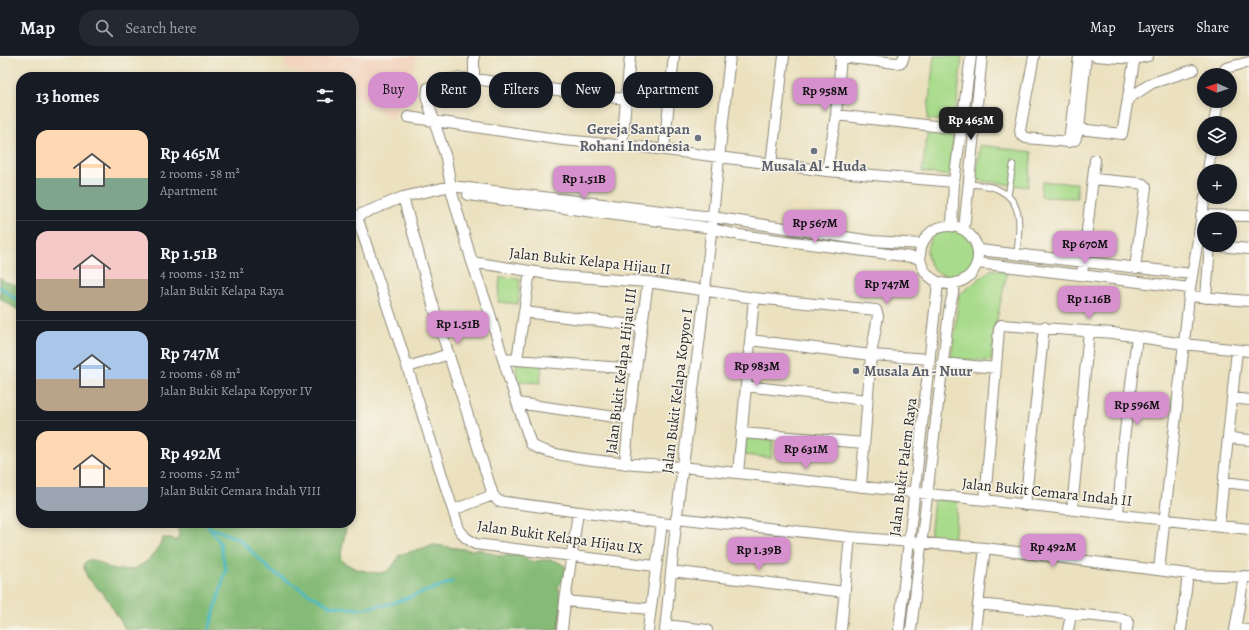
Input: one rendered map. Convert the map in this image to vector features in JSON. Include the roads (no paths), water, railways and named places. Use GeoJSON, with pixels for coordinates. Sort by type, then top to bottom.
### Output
{"type":"FeatureCollection","features":[{"type":"Feature","properties":{"kind":"street"},"geometry":{"type":"LineString","coordinates":[[474,56],[474,72]]}},
{"type":"Feature","properties":{"kind":"street"},"geometry":{"type":"LineString","coordinates":[[628,72],[630,56]]}},
{"type":"Feature","properties":{"kind":"street"},"geometry":{"type":"LineString","coordinates":[[664,150],[674,56]]}},
{"type":"Feature","properties":{"kind":"street","name":"Jalan Bukit Kelapa Kopyor I"},"geometry":{"type":"LineString","coordinates":[[666,628],[682,467],[704,290],[730,56]]}},
{"type":"Feature","properties":{"kind":"street"},"geometry":{"type":"LineString","coordinates":[[771,164],[784,56]]}},
{"type":"Feature","properties":{"kind":"street"},"geometry":{"type":"LineString","coordinates":[[827,171],[836,115],[841,57],[896,63],[902,62],[904,56]]}},
{"type":"Feature","properties":{"kind":"street"},"geometry":{"type":"LineString","coordinates":[[1034,56],[1020,130],[1021,135],[1026,138],[1069,142],[1075,140],[1079,129],[1086,56]]}},
{"type":"Feature","properties":{"kind":"street"},"geometry":{"type":"LineString","coordinates":[[1069,142],[1079,56]]}},
{"type":"Feature","properties":{"kind":"street"},"geometry":{"type":"LineString","coordinates":[[1095,56],[1135,58],[1148,56]]}},
{"type":"Feature","properties":{"kind":"street"},"geometry":{"type":"LineString","coordinates":[[1079,129],[1122,134],[1135,58]]}},
{"type":"Feature","properties":{"kind":"street"},"geometry":{"type":"LineString","coordinates":[[952,225],[954,182],[970,59],[981,59],[964,229]]}},
{"type":"Feature","properties":{"kind":"street"},"geometry":{"type":"LineString","coordinates":[[1226,68],[1249,62]]}},
{"type":"Feature","properties":{"kind":"street"},"geometry":{"type":"LineString","coordinates":[[1129,98],[1152,83],[1193,70]]}},
{"type":"Feature","properties":{"kind":"street"},"geometry":{"type":"LineString","coordinates":[[481,80],[623,99]]}},
{"type":"Feature","properties":{"kind":"street","name":"Jalan Bukit Cemara Indah II"},"geometry":{"type":"LineString","coordinates":[[430,108],[446,158],[451,190],[472,262],[531,444],[536,448],[570,456],[625,464],[682,467],[926,495],[1072,509],[1249,529]]}},
{"type":"Feature","properties":{"kind":"street"},"geometry":{"type":"LineString","coordinates":[[622,145],[624,108]]}},
{"type":"Feature","properties":{"kind":"street"},"geometry":{"type":"LineString","coordinates":[[836,115],[961,129]]}},
{"type":"Feature","properties":{"kind":"street"},"geometry":{"type":"LineString","coordinates":[[408,117],[563,140],[718,156],[827,171],[954,182]]}},
{"type":"Feature","properties":{"kind":"street"},"geometry":{"type":"LineString","coordinates":[[1082,276],[1095,160]]}},
{"type":"Feature","properties":{"kind":"street"},"geometry":{"type":"LineString","coordinates":[[1093,179],[1138,183],[1143,184],[1146,187],[1135,268]]}},
{"type":"Feature","properties":{"kind":"street"},"geometry":{"type":"LineString","coordinates":[[919,258],[739,235],[711,228],[569,205],[451,190],[403,197],[449,354],[493,495],[498,501],[662,523],[676,522],[985,548],[1188,574],[1246,577],[1235,630],[1248,630]]}},
{"type":"Feature","properties":{"kind":"street","name":"Jalan Bukit Kelapa Hijau IX"},"geometry":{"type":"LineString","coordinates":[[403,197],[359,215],[358,220],[408,367],[459,529],[465,537],[475,544],[570,557],[656,566]]}},
{"type":"Feature","properties":{"kind":"street"},"geometry":{"type":"LineString","coordinates":[[569,205],[712,217],[872,241],[921,244]]}},
{"type":"Feature","properties":{"kind":"street"},"geometry":{"type":"LineString","coordinates":[[1237,216],[1249,216]]}},
{"type":"Feature","properties":{"kind":"street"},"geometry":{"type":"LineString","coordinates":[[952,225],[964,229],[974,238],[979,250],[978,263],[969,277],[955,284],[938,283],[925,273],[919,258],[921,244],[928,234],[939,226],[952,225]]}},
{"type":"Feature","properties":{"kind":"street"},"geometry":{"type":"LineString","coordinates":[[1159,570],[1192,274],[1197,241]]}},
{"type":"Feature","properties":{"kind":"street"},"geometry":{"type":"LineString","coordinates":[[1206,298],[1210,245],[1249,249]]}},
{"type":"Feature","properties":{"kind":"street"},"geometry":{"type":"LineString","coordinates":[[979,250],[1084,260],[1135,268],[1192,274]]}},
{"type":"Feature","properties":{"kind":"street","name":"Jalan Bukit Kelapa Hijau II"},"geometry":{"type":"LineString","coordinates":[[472,262],[561,276],[648,282],[754,298],[876,310],[878,316],[871,355]]}},
{"type":"Feature","properties":{"kind":"street"},"geometry":{"type":"LineString","coordinates":[[978,263],[1082,276],[1190,292],[1206,298],[1249,301]]}},
{"type":"Feature","properties":{"kind":"street"},"geometry":{"type":"LineString","coordinates":[[517,360],[530,271]]}},
{"type":"Feature","properties":{"kind":"street","name":"Jalan Bukit Kelapa Hijau III"},"geometry":{"type":"LineString","coordinates":[[625,464],[629,419],[648,282]]}},
{"type":"Feature","properties":{"kind":"street","name":"Jalan Bukit Palem Raya"},"geometry":{"type":"LineString","coordinates":[[899,630],[938,283]]}},
{"type":"Feature","properties":{"kind":"street","name":"Jalan Bukit Palem Raya"},"geometry":{"type":"LineString","coordinates":[[911,630],[942,363],[949,312],[955,284]]}},
{"type":"Feature","properties":{"kind":"street"},"geometry":{"type":"LineString","coordinates":[[738,473],[754,298]]}},
{"type":"Feature","properties":{"kind":"street"},"geometry":{"type":"LineString","coordinates":[[524,312],[641,326]]}},
{"type":"Feature","properties":{"kind":"street"},"geometry":{"type":"LineString","coordinates":[[984,501],[1000,326],[1004,324],[1089,331],[1249,351]]}},
{"type":"Feature","properties":{"kind":"street"},"geometry":{"type":"LineString","coordinates":[[1025,505],[1044,327]]}},
{"type":"Feature","properties":{"kind":"street"},"geometry":{"type":"LineString","coordinates":[[1072,509],[1089,331]]}},
{"type":"Feature","properties":{"kind":"street"},"geometry":{"type":"LineString","coordinates":[[1118,514],[1123,446],[1137,336]]}},
{"type":"Feature","properties":{"kind":"street"},"geometry":{"type":"LineString","coordinates":[[750,340],[871,355],[930,359]]}},
{"type":"Feature","properties":{"kind":"street"},"geometry":{"type":"LineString","coordinates":[[1219,525],[1237,350]]}},
{"type":"Feature","properties":{"kind":"street"},"geometry":{"type":"LineString","coordinates":[[408,367],[449,354]]}},
{"type":"Feature","properties":{"kind":"street"},"geometry":{"type":"LineString","coordinates":[[861,487],[871,355]]}},
{"type":"Feature","properties":{"kind":"street"},"geometry":{"type":"LineString","coordinates":[[503,359],[636,369]]}},
{"type":"Feature","properties":{"kind":"street"},"geometry":{"type":"LineString","coordinates":[[942,363],[996,368]]}},
{"type":"Feature","properties":{"kind":"street"},"geometry":{"type":"LineString","coordinates":[[746,386],[867,400]]}},
{"type":"Feature","properties":{"kind":"street"},"geometry":{"type":"LineString","coordinates":[[1232,398],[1249,400]]}},
{"type":"Feature","properties":{"kind":"street"},"geometry":{"type":"LineString","coordinates":[[517,403],[629,419]]}},
{"type":"Feature","properties":{"kind":"street"},"geometry":{"type":"LineString","coordinates":[[923,422],[935,424]]}},
{"type":"Feature","properties":{"kind":"street"},"geometry":{"type":"LineString","coordinates":[[742,433],[864,443]]}},
{"type":"Feature","properties":{"kind":"street"},"geometry":{"type":"LineString","coordinates":[[1229,438],[1249,440]]}},
{"type":"Feature","properties":{"kind":"street"},"geometry":{"type":"LineString","coordinates":[[1224,482],[1249,485]]}},
{"type":"Feature","properties":{"kind":"street"},"geometry":{"type":"LineString","coordinates":[[453,510],[493,495]]}},
{"type":"Feature","properties":{"kind":"street"},"geometry":{"type":"LineString","coordinates":[[562,630],[570,557],[578,512]]}},
{"type":"Feature","properties":{"kind":"street"},"geometry":{"type":"LineString","coordinates":[[648,630],[662,523]]}},
{"type":"Feature","properties":{"kind":"street"},"geometry":{"type":"LineString","coordinates":[[841,630],[850,537]]}},
{"type":"Feature","properties":{"kind":"street"},"geometry":{"type":"LineString","coordinates":[[975,630],[985,548]]}},
{"type":"Feature","properties":{"kind":"street"},"geometry":{"type":"LineString","coordinates":[[671,571],[845,592]]}},
{"type":"Feature","properties":{"kind":"street"},"geometry":{"type":"LineString","coordinates":[[1181,630],[1188,574]]}},
{"type":"Feature","properties":{"kind":"street"},"geometry":{"type":"LineString","coordinates":[[565,601],[650,609]]}},
{"type":"Feature","properties":{"kind":"street"},"geometry":{"type":"LineString","coordinates":[[978,604],[1126,620],[1128,621],[1127,630]]}},
{"type":"Feature","properties":{"kind":"street"},"geometry":{"type":"LineString","coordinates":[[1068,630],[1071,615]]}},
{"type":"Feature","properties":{"kind":"street"},"geometry":{"type":"LineString","coordinates":[[666,628],[707,630]]}},
{"type":"Feature","properties":{"kind":"lane"},"geometry":{"type":"LineString","coordinates":[[1008,196],[1013,165]]}},
{"type":"Feature","properties":{"kind":"lane"},"geometry":{"type":"LineString","coordinates":[[969,184],[998,189],[1008,196],[1017,209],[1020,218],[1017,253]]}},
{"type":"Feature","properties":{"kind":"waterway"},"geometry":{"type":"LineString","coordinates":[[0,287],[16,299]]}},
{"type":"Feature","properties":{"kind":"waterway"},"geometry":{"type":"LineString","coordinates":[[209,630],[226,570],[220,543],[210,528]]}},
{"type":"Feature","properties":{"kind":"waterway"},"geometry":{"type":"LineString","coordinates":[[211,528],[239,539],[271,571],[330,606],[360,609],[390,604],[452,582]]}},
{"type":"Feature","properties":{"kind":"place","name":"Gereja Santapan Rohani Indonesia"},"geometry":{"type":"Point","coordinates":[698,138]}},
{"type":"Feature","properties":{"kind":"place","name":"Musala Al - Huda"},"geometry":{"type":"Point","coordinates":[814,151]}},
{"type":"Feature","properties":{"kind":"place","name":"Musala An - Nuur"},"geometry":{"type":"Point","coordinates":[856,371]}}]}
